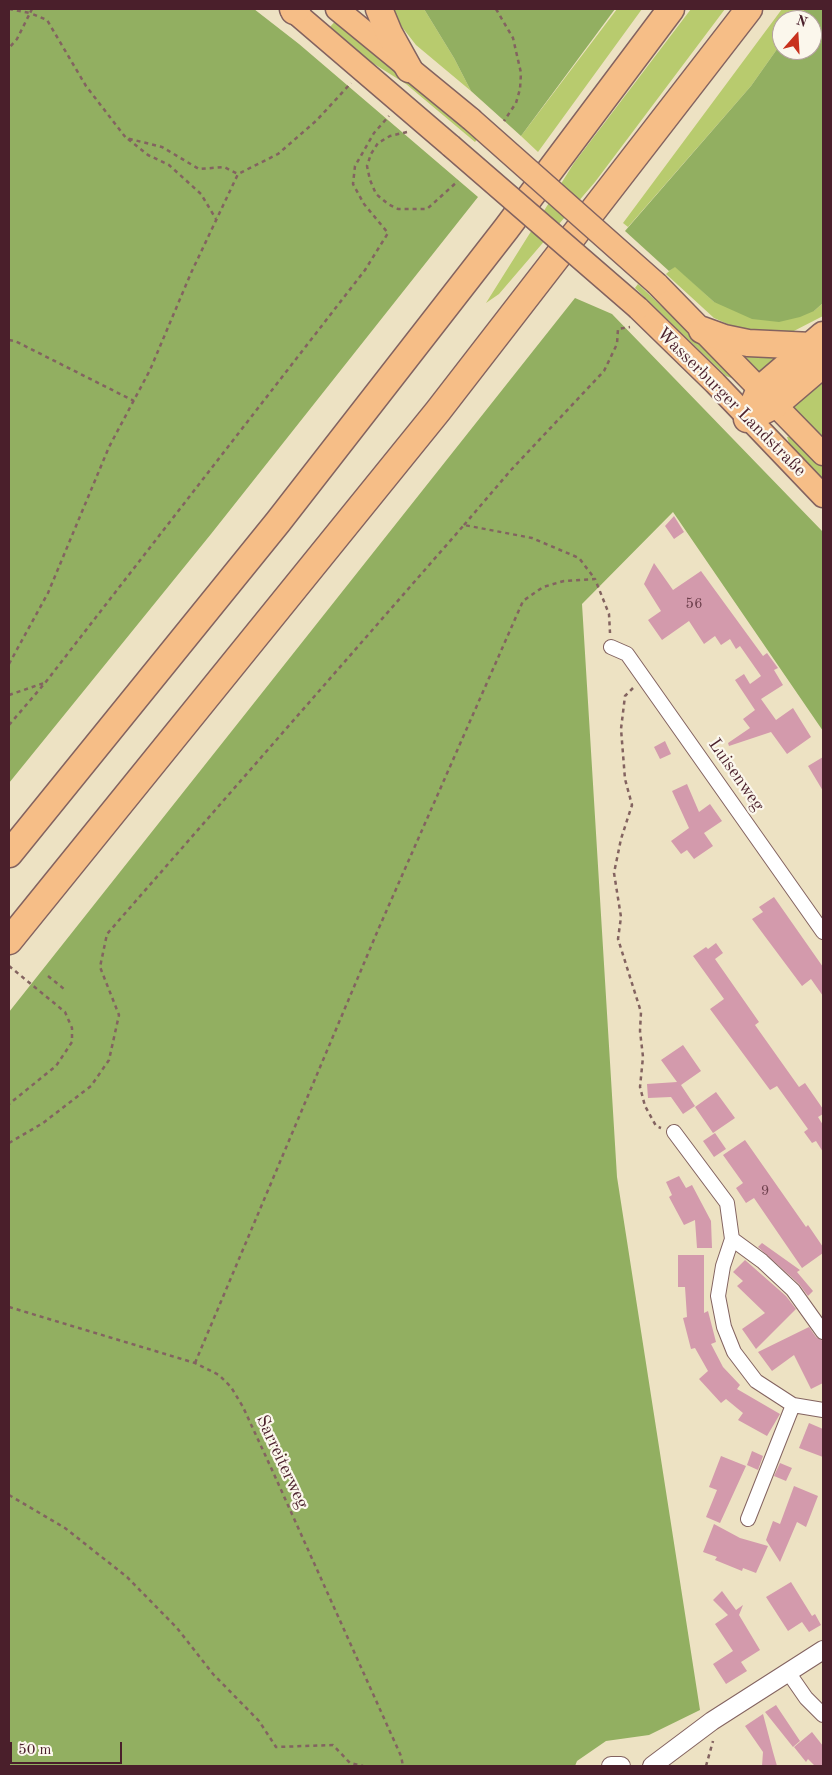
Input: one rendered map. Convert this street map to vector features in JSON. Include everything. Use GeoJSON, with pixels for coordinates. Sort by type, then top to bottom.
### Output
{"type":"FeatureCollection","features":[{"type":"Feature","properties":{"kind":"highway"},"geometry":{"type":"LineString","coordinates":[[379,9],[389,33],[409,69]]}},
{"type":"Feature","properties":{"kind":"highway"},"geometry":{"type":"LineString","coordinates":[[9,854],[278,522],[506,229],[670,9]]}},
{"type":"Feature","properties":{"kind":"highway"},"geometry":{"type":"LineString","coordinates":[[9,941],[438,411],[749,9]]}},
{"type":"Feature","properties":{"kind":"highway"},"geometry":{"type":"LineString","coordinates":[[702,330],[724,338],[748,343],[819,348]]}},
{"type":"Feature","properties":{"kind":"highway"},"geometry":{"type":"LineString","coordinates":[[747,419],[819,348]]}},
{"type":"Feature","properties":{"kind":"main road","name":"Wasserburger Landstraße"},"geometry":{"type":"LineString","coordinates":[[294,9],[451,146],[634,318],[715,383],[747,419],[823,496]]}},
{"type":"Feature","properties":{"kind":"main road"},"geometry":{"type":"LineString","coordinates":[[337,9],[409,69]]}},
{"type":"Feature","properties":{"kind":"main road","name":"Wasserburger Landstraße"},"geometry":{"type":"LineString","coordinates":[[409,69],[471,119],[657,284],[823,454]]}},
{"type":"Feature","properties":{"kind":"street","name":"Luisenweg"},"geometry":{"type":"LineString","coordinates":[[611,647],[627,654],[823,932]]}},
{"type":"Feature","properties":{"kind":"street"},"geometry":{"type":"LineString","coordinates":[[674,1132],[727,1203],[732,1239],[723,1266],[718,1296],[724,1327],[734,1352],[756,1380],[793,1405],[823,1410]]}},
{"type":"Feature","properties":{"kind":"street"},"geometry":{"type":"LineString","coordinates":[[732,1239],[762,1261],[793,1290],[823,1332]]}},
{"type":"Feature","properties":{"kind":"street"},"geometry":{"type":"LineString","coordinates":[[748,1519],[793,1405]]}},
{"type":"Feature","properties":{"kind":"street"},"geometry":{"type":"LineString","coordinates":[[652,1766],[712,1721],[823,1650]]}},
{"type":"Feature","properties":{"kind":"street"},"geometry":{"type":"LineString","coordinates":[[788,1672],[806,1698],[823,1715]]}},
{"type":"Feature","properties":{"kind":"street"},"geometry":{"type":"LineString","coordinates":[[611,1766],[621,1766]]}},
{"type":"Feature","properties":{"kind":"path"},"geometry":{"type":"LineString","coordinates":[[9,9],[30,13],[47,20],[86,86],[126,138],[148,155],[169,165],[201,194],[216,219]]}},
{"type":"Feature","properties":{"kind":"path"},"geometry":{"type":"LineString","coordinates":[[9,48],[17,39],[32,9]]}},
{"type":"Feature","properties":{"kind":"path"},"geometry":{"type":"LineString","coordinates":[[496,9],[513,38],[521,73],[520,89],[516,103],[504,121]]}},
{"type":"Feature","properties":{"kind":"path"},"geometry":{"type":"LineString","coordinates":[[9,664],[48,593],[109,447],[150,370],[216,219],[238,174],[278,154],[317,120],[352,82]]}},
{"type":"Feature","properties":{"kind":"path"},"geometry":{"type":"LineString","coordinates":[[9,725],[45,683],[365,270],[388,233],[377,220],[354,184],[355,166],[374,133],[390,115]]}},
{"type":"Feature","properties":{"kind":"path"},"geometry":{"type":"LineString","coordinates":[[409,131],[390,136],[378,143],[371,154],[367,166],[376,194],[388,204],[398,209],[427,209],[458,181]]}},
{"type":"Feature","properties":{"kind":"path"},"geometry":{"type":"LineString","coordinates":[[126,138],[162,148],[199,169],[224,167],[238,174]]}},
{"type":"Feature","properties":{"kind":"path"},"geometry":{"type":"LineString","coordinates":[[9,1143],[44,1123],[90,1086],[109,1060],[119,1015],[100,966],[107,934],[512,470],[604,371],[617,344],[618,329],[634,318]]}},
{"type":"Feature","properties":{"kind":"path"},"geometry":{"type":"LineString","coordinates":[[9,340],[15,341],[134,401]]}},
{"type":"Feature","properties":{"kind":"path"},"geometry":{"type":"LineString","coordinates":[[464,525],[532,538],[579,558],[595,579],[609,614],[611,647]]}},
{"type":"Feature","properties":{"kind":"path"},"geometry":{"type":"LineString","coordinates":[[195,1363],[378,930],[523,601],[543,587],[564,581],[595,579]]}},
{"type":"Feature","properties":{"kind":"path"},"geometry":{"type":"LineString","coordinates":[[9,694],[45,683]]}},
{"type":"Feature","properties":{"kind":"path"},"geometry":{"type":"LineString","coordinates":[[625,696],[621,729],[624,778],[632,805],[621,839],[614,873],[621,916],[618,939],[641,1012],[640,1031],[643,1057],[640,1087],[645,1106],[656,1126],[674,1132]]}},
{"type":"Feature","properties":{"kind":"path"},"geometry":{"type":"LineString","coordinates":[[9,966],[65,1012],[72,1028],[72,1042],[56,1066],[9,1104]]}},
{"type":"Feature","properties":{"kind":"path"},"geometry":{"type":"LineString","coordinates":[[48,976],[64,989]]}},
{"type":"Feature","properties":{"kind":"path","name":"Sarreiterweg"},"geometry":{"type":"LineString","coordinates":[[9,1307],[195,1363],[220,1376],[231,1388],[243,1407],[401,1756],[403,1766]]}},
{"type":"Feature","properties":{"kind":"path"},"geometry":{"type":"LineString","coordinates":[[9,1495],[65,1528],[127,1577],[177,1628],[213,1674],[259,1721],[276,1747],[333,1746],[350,1763],[363,1766]]}},
{"type":"Feature","properties":{"kind":"path"},"geometry":{"type":"LineString","coordinates":[[706,1766],[713,1746],[712,1734]]}},
{"type":"Feature","properties":{"kind":"green space"},"geometry":{"type":"Polygon","coordinates":[[[9,9],[254,9],[299,44],[478,197],[211,534],[9,783],[9,9]]]}},
{"type":"Feature","properties":{"kind":"green space"},"geometry":{"type":"Polygon","coordinates":[[[388,9],[424,9],[454,58],[471,91],[416,45],[388,9]]]}},
{"type":"Feature","properties":{"kind":"green space"},"geometry":{"type":"Polygon","coordinates":[[[424,9],[615,9],[521,136],[471,91],[454,58],[424,9]]]}},
{"type":"Feature","properties":{"kind":"green space"},"geometry":{"type":"Polygon","coordinates":[[[617,9],[642,9],[538,152],[521,136],[617,9]]]}},
{"type":"Feature","properties":{"kind":"green space"},"geometry":{"type":"Polygon","coordinates":[[[691,9],[725,9],[595,182],[499,294],[486,303],[574,163],[691,9]]]}},
{"type":"Feature","properties":{"kind":"green space"},"geometry":{"type":"Polygon","coordinates":[[[782,9],[805,9],[804,10],[782,9]]]}},
{"type":"Feature","properties":{"kind":"green space"},"geometry":{"type":"Polygon","coordinates":[[[823,9],[823,303],[814,311],[800,317],[779,322],[752,319],[714,302],[675,267],[669,271],[625,231],[751,86],[772,56],[772,60],[822,60],[822,10],[804,10],[823,9]]]}},
{"type":"Feature","properties":{"kind":"green space"},"geometry":{"type":"Polygon","coordinates":[[[337,19],[478,138],[475,142],[406,84],[371,62],[330,27],[337,19]]]}},
{"type":"Feature","properties":{"kind":"green space"},"geometry":{"type":"Polygon","coordinates":[[[772,22],[772,56],[751,86],[628,227],[623,223],[772,22]]]}},
{"type":"Feature","properties":{"kind":"green space"},"geometry":{"type":"Polygon","coordinates":[[[675,266],[714,302],[814,311],[823,303],[823,316],[788,334],[748,333],[714,318],[666,274],[675,266]]]}},
{"type":"Feature","properties":{"kind":"green space"},"geometry":{"type":"Polygon","coordinates":[[[638,284],[731,372],[734,379],[726,376],[635,288],[638,284]]]}},
{"type":"Feature","properties":{"kind":"green space"},"geometry":{"type":"Polygon","coordinates":[[[575,298],[612,314],[823,532],[823,731],[673,512],[582,604],[617,1177],[700,1710],[649,1735],[606,1741],[577,1761],[575,1766],[9,1766],[9,1012],[575,298]]]}},
{"type":"Feature","properties":{"kind":"green space"},"geometry":{"type":"Polygon","coordinates":[[[729,347],[786,355],[760,377],[729,347]]]}},
{"type":"Feature","properties":{"kind":"green space"},"geometry":{"type":"Polygon","coordinates":[[[823,373],[823,439],[788,404],[823,373]]]}},
{"type":"Feature","properties":{"kind":"green space"},"geometry":{"type":"Polygon","coordinates":[[[792,436],[823,467],[823,480],[790,446],[787,437],[792,436]]]}},
{"type":"Feature","properties":{"kind":"building"},"geometry":{"type":"Polygon","coordinates":[[[674,516],[684,532],[674,539],[665,526],[674,516]]]}},
{"type":"Feature","properties":{"kind":"building"},"geometry":{"type":"Polygon","coordinates":[[[654,563],[673,590],[701,571],[763,656],[767,653],[778,668],[774,670],[783,685],[761,699],[776,720],[793,708],[811,737],[787,754],[771,732],[729,746],[728,743],[750,728],[743,719],[755,710],[735,680],[744,674],[750,684],[761,676],[740,646],[736,649],[730,639],[721,645],[715,636],[704,644],[689,621],[662,640],[648,620],[661,611],[644,584],[654,563]]]}},
{"type":"Feature","properties":{"kind":"building"},"geometry":{"type":"Polygon","coordinates":[[[665,741],[671,754],[660,759],[654,747],[665,741]]]}},
{"type":"Feature","properties":{"kind":"building"},"geometry":{"type":"Polygon","coordinates":[[[823,757],[823,791],[808,766],[823,757]]]}},
{"type":"Feature","properties":{"kind":"building"},"geometry":{"type":"Polygon","coordinates":[[[687,784],[699,812],[710,804],[722,821],[704,833],[713,846],[694,859],[687,850],[681,854],[671,841],[689,828],[672,791],[687,784]]]}},
{"type":"Feature","properties":{"kind":"building"},"geometry":{"type":"Polygon","coordinates":[[[774,897],[823,967],[823,996],[811,979],[802,986],[752,919],[763,912],[759,907],[774,897]]]}},
{"type":"Feature","properties":{"kind":"building"},"geometry":{"type":"Polygon","coordinates":[[[716,943],[723,953],[715,959],[759,1022],[755,1025],[799,1087],[805,1083],[823,1109],[823,1114],[818,1117],[823,1125],[823,1152],[816,1141],[812,1143],[804,1132],[808,1129],[777,1086],[770,1090],[710,1009],[724,999],[693,956],[716,943]]]}},
{"type":"Feature","properties":{"kind":"building"},"geometry":{"type":"Polygon","coordinates":[[[683,1045],[701,1071],[681,1085],[695,1106],[683,1114],[671,1097],[648,1098],[647,1084],[677,1082],[661,1060],[683,1045]]]}},
{"type":"Feature","properties":{"kind":"building"},"geometry":{"type":"Polygon","coordinates":[[[716,1092],[735,1118],[713,1133],[695,1107],[716,1092]]]}},
{"type":"Feature","properties":{"kind":"building"},"geometry":{"type":"Polygon","coordinates":[[[715,1133],[726,1149],[714,1157],[703,1141],[715,1133]]]}},
{"type":"Feature","properties":{"kind":"building"},"geometry":{"type":"Polygon","coordinates":[[[745,1140],[806,1227],[808,1225],[823,1247],[823,1253],[802,1268],[754,1198],[746,1203],[736,1188],[743,1183],[723,1155],[745,1140]]]}},
{"type":"Feature","properties":{"kind":"building"},"geometry":{"type":"Polygon","coordinates":[[[679,1176],[686,1188],[692,1185],[711,1221],[712,1248],[697,1248],[695,1220],[684,1225],[669,1197],[672,1195],[666,1182],[679,1176]]]}},
{"type":"Feature","properties":{"kind":"building"},"geometry":{"type":"Polygon","coordinates":[[[762,1243],[800,1270],[797,1272],[813,1291],[808,1296],[799,1284],[758,1247],[762,1243]]]}},
{"type":"Feature","properties":{"kind":"building"},"geometry":{"type":"Polygon","coordinates":[[[678,1255],[704,1255],[704,1313],[708,1311],[716,1342],[711,1344],[723,1367],[740,1385],[737,1389],[780,1414],[767,1436],[738,1420],[743,1413],[726,1399],[721,1403],[699,1379],[708,1371],[695,1348],[691,1349],[683,1318],[687,1317],[685,1287],[678,1287],[678,1255]]]}},
{"type":"Feature","properties":{"kind":"building"},"geometry":{"type":"Polygon","coordinates":[[[745,1260],[786,1296],[796,1309],[756,1349],[742,1329],[765,1313],[737,1286],[743,1281],[733,1272],[745,1260]]]}},
{"type":"Feature","properties":{"kind":"building"},"geometry":{"type":"Polygon","coordinates":[[[809,1327],[816,1337],[823,1341],[823,1383],[811,1389],[794,1355],[772,1371],[758,1352],[809,1327]]]}},
{"type":"Feature","properties":{"kind":"building"},"geometry":{"type":"Polygon","coordinates":[[[809,1423],[823,1429],[823,1457],[799,1448],[809,1423]]]}},
{"type":"Feature","properties":{"kind":"building"},"geometry":{"type":"Polygon","coordinates":[[[752,1451],[763,1456],[758,1470],[747,1465],[752,1451]]]}},
{"type":"Feature","properties":{"kind":"building"},"geometry":{"type":"Polygon","coordinates":[[[721,1456],[746,1466],[720,1523],[706,1517],[717,1490],[709,1487],[721,1456]]]}},
{"type":"Feature","properties":{"kind":"building"},"geometry":{"type":"Polygon","coordinates":[[[780,1463],[792,1468],[786,1481],[774,1476],[780,1463]]]}},
{"type":"Feature","properties":{"kind":"building"},"geometry":{"type":"Polygon","coordinates":[[[794,1486],[818,1496],[806,1527],[797,1522],[780,1562],[766,1540],[773,1521],[780,1524],[794,1486]]]}},
{"type":"Feature","properties":{"kind":"building"},"geometry":{"type":"Polygon","coordinates":[[[714,1524],[740,1538],[768,1546],[756,1573],[743,1568],[742,1571],[715,1560],[717,1557],[703,1552],[714,1524]]]}},
{"type":"Feature","properties":{"kind":"building"},"geometry":{"type":"Polygon","coordinates":[[[791,1582],[812,1616],[815,1614],[821,1625],[809,1632],[802,1622],[788,1631],[766,1597],[791,1582]]]}},
{"type":"Feature","properties":{"kind":"building"},"geometry":{"type":"Polygon","coordinates":[[[722,1591],[736,1610],[743,1605],[739,1615],[760,1650],[741,1662],[747,1671],[726,1684],[713,1664],[733,1651],[715,1624],[728,1615],[713,1600],[722,1591]]]}},
{"type":"Feature","properties":{"kind":"building"},"geometry":{"type":"Polygon","coordinates":[[[776,1705],[800,1741],[793,1747],[765,1712],[776,1705]]]}},
{"type":"Feature","properties":{"kind":"building"},"geometry":{"type":"Polygon","coordinates":[[[763,1714],[777,1766],[762,1766],[763,1752],[745,1726],[763,1714]]]}},
{"type":"Feature","properties":{"kind":"building"},"geometry":{"type":"Polygon","coordinates":[[[812,1732],[823,1746],[823,1766],[815,1766],[808,1759],[806,1762],[794,1747],[812,1732]]]}}]}
